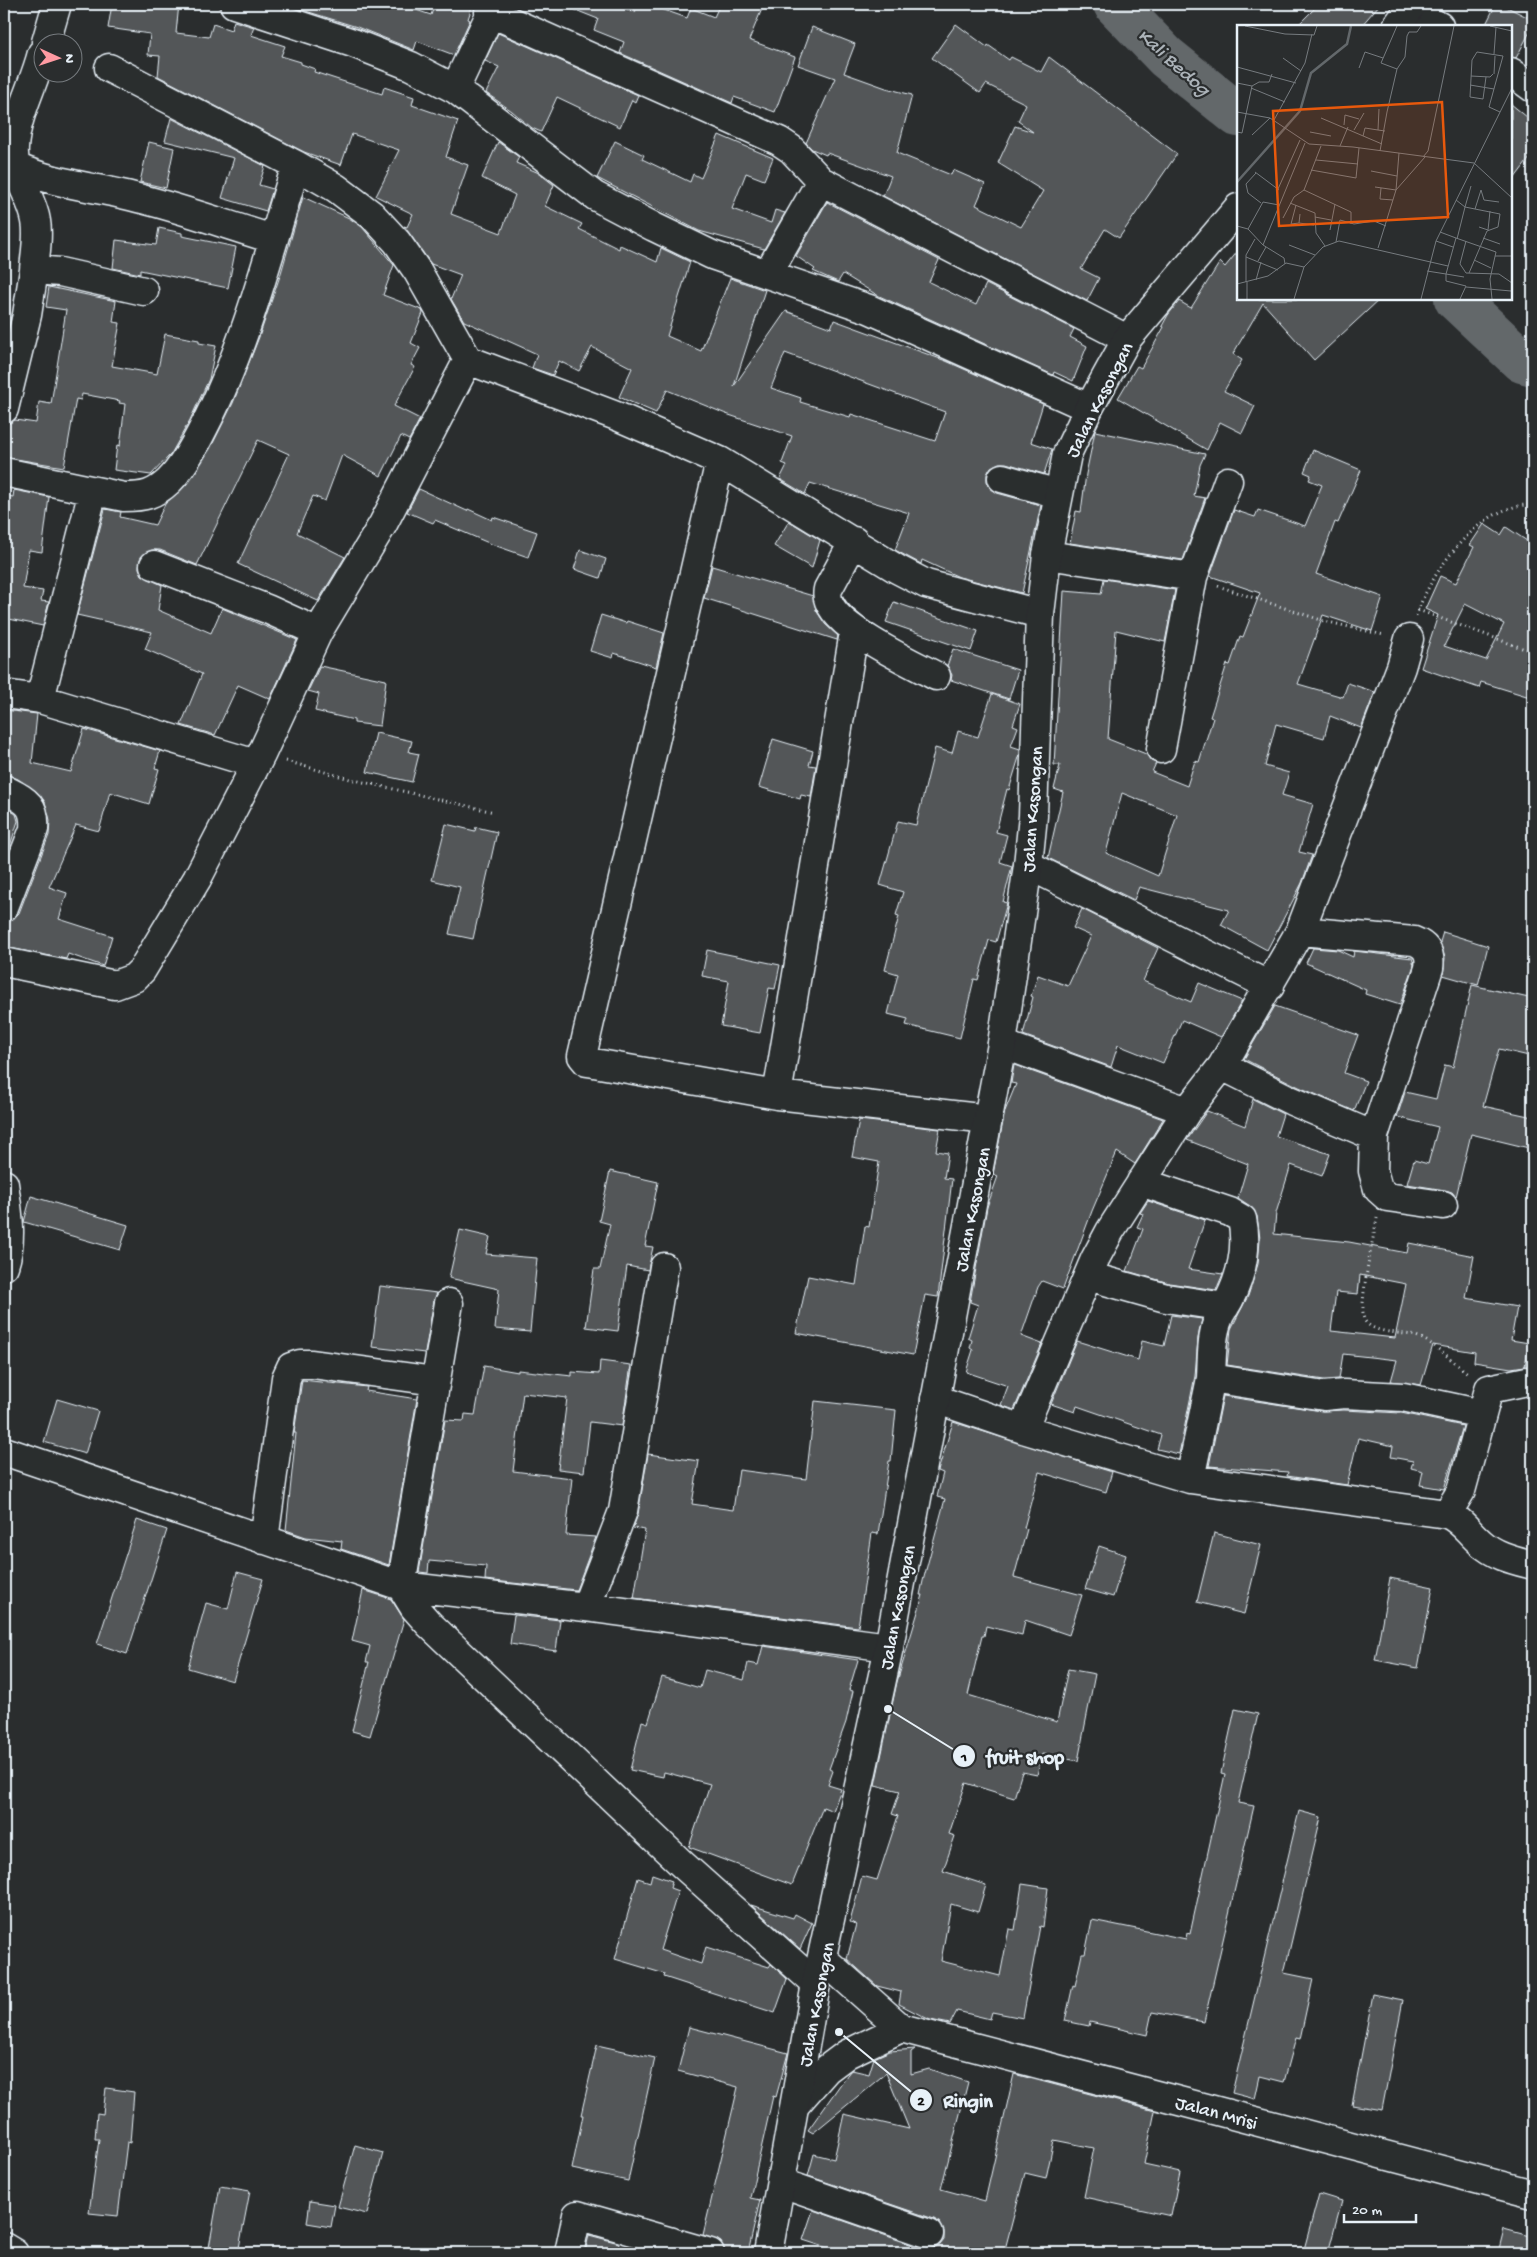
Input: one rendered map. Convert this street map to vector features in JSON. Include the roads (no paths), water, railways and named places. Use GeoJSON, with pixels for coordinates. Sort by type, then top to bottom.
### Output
{"type":"FeatureCollection","features":[{"type":"Feature","properties":{"kind":"street"},"geometry":{"type":"LineString","coordinates":[[49,32],[57,4]]}},
{"type":"Feature","properties":{"kind":"street"},"geometry":{"type":"LineString","coordinates":[[234,4],[280,11],[352,43],[411,66],[455,88],[595,196],[712,255],[869,309],[1089,408]]}},
{"type":"Feature","properties":{"kind":"street"},"geometry":{"type":"LineString","coordinates":[[455,88],[492,6],[779,141],[791,149],[821,181],[1127,339]]}},
{"type":"Feature","properties":{"kind":"street"},"geometry":{"type":"LineString","coordinates":[[1407,13],[1437,25]]}},
{"type":"Feature","properties":{"kind":"street"},"geometry":{"type":"LineString","coordinates":[[109,68],[296,165],[336,188],[372,215],[397,242],[418,272],[468,360],[619,417],[720,461],[854,541],[897,569],[926,584],[1040,614]]}},
{"type":"Feature","properties":{"kind":"street"},"geometry":{"type":"LineString","coordinates":[[1512,73],[1533,88]]}},
{"type":"Feature","properties":{"kind":"street"},"geometry":{"type":"LineString","coordinates":[[4,409],[27,315],[34,270],[36,220],[16,167],[14,149],[18,121],[32,82]]}},
{"type":"Feature","properties":{"kind":"street"},"geometry":{"type":"LineString","coordinates":[[4,472],[124,497],[143,497],[156,491],[170,480],[195,445],[217,403],[240,342],[296,165]]}},
{"type":"Feature","properties":{"kind":"street"},"geometry":{"type":"LineString","coordinates":[[16,167],[34,176],[141,198],[273,239]]}},
{"type":"Feature","properties":{"kind":"street"},"geometry":{"type":"LineString","coordinates":[[768,273],[821,181]]}},
{"type":"Feature","properties":{"kind":"street","name":"Jalan Kasongan"},"geometry":{"type":"LineString","coordinates":[[768,2253],[820,1971],[889,1647],[1002,1044],[1028,866],[1036,775],[1040,614],[1047,555],[1067,454],[1089,408],[1127,339],[1234,213]]}},
{"type":"Feature","properties":{"kind":"street"},"geometry":{"type":"LineString","coordinates":[[34,270],[60,272],[144,291]]}},
{"type":"Feature","properties":{"kind":"street"},"geometry":{"type":"LineString","coordinates":[[4,962],[104,984],[124,983],[134,978],[142,970],[197,879],[258,759],[318,632],[383,524],[468,360]]}},
{"type":"Feature","properties":{"kind":"street"},"geometry":{"type":"LineString","coordinates":[[720,461],[582,1056],[587,1062],[777,1095],[988,1119]]}},
{"type":"Feature","properties":{"kind":"street"},"geometry":{"type":"LineString","coordinates":[[1002,478],[1058,494]]}},
{"type":"Feature","properties":{"kind":"street"},"geometry":{"type":"LineString","coordinates":[[1161,749],[1192,577],[1228,481]]}},
{"type":"Feature","properties":{"kind":"street"},"geometry":{"type":"LineString","coordinates":[[40,699],[93,492]]}},
{"type":"Feature","properties":{"kind":"street"},"geometry":{"type":"LineString","coordinates":[[854,541],[826,595],[830,605],[854,632],[936,676]]}},
{"type":"Feature","properties":{"kind":"street"},"geometry":{"type":"LineString","coordinates":[[1047,555],[1192,577]]}},
{"type":"Feature","properties":{"kind":"street"},"geometry":{"type":"LineString","coordinates":[[154,565],[267,609],[318,632]]}},
{"type":"Feature","properties":{"kind":"street"},"geometry":{"type":"LineString","coordinates":[[777,1095],[854,632]]}},
{"type":"Feature","properties":{"kind":"street"},"geometry":{"type":"LineString","coordinates":[[1023,1429],[1088,1276],[1110,1231],[1187,1111],[1222,1066],[1270,986],[1300,931],[1401,667],[1409,639]]}},
{"type":"Feature","properties":{"kind":"street"},"geometry":{"type":"LineString","coordinates":[[4,694],[40,699],[258,759]]}},
{"type":"Feature","properties":{"kind":"street"},"geometry":{"type":"LineString","coordinates":[[4,789],[26,801],[32,808],[35,817],[34,829],[4,907]]}},
{"type":"Feature","properties":{"kind":"street"},"geometry":{"type":"LineString","coordinates":[[1028,866],[1270,986]]}},
{"type":"Feature","properties":{"kind":"street"},"geometry":{"type":"LineString","coordinates":[[1300,931],[1414,940],[1425,946],[1429,955],[1429,968],[1374,1136],[1373,1170],[1374,1180],[1381,1193],[1391,1199],[1443,1205]]}},
{"type":"Feature","properties":{"kind":"street"},"geometry":{"type":"LineString","coordinates":[[1002,1044],[1187,1111]]}},
{"type":"Feature","properties":{"kind":"street"},"geometry":{"type":"LineString","coordinates":[[1222,1066],[1292,1100],[1374,1136]]}},
{"type":"Feature","properties":{"kind":"street"},"geometry":{"type":"LineString","coordinates":[[1142,1182],[1230,1212],[1242,1219],[1245,1235],[1244,1256],[1229,1302],[1219,1317],[1213,1348],[1211,1378],[1190,1479]]}},
{"type":"Feature","properties":{"kind":"street"},"geometry":{"type":"LineString","coordinates":[[4,1184],[8,1211],[9,1241],[4,1266]]}},
{"type":"Feature","properties":{"kind":"street"},"geometry":{"type":"LineString","coordinates":[[586,1606],[623,1511],[664,1267]]}},
{"type":"Feature","properties":{"kind":"street"},"geometry":{"type":"LineString","coordinates":[[1088,1276],[1166,1298],[1225,1307]]}},
{"type":"Feature","properties":{"kind":"street"},"geometry":{"type":"LineString","coordinates":[[449,1303],[401,1586],[414,1607],[429,1624],[682,1865],[820,1971],[901,2028],[847,2054],[827,2069],[796,2104]]}},
{"type":"Feature","properties":{"kind":"street"},"geometry":{"type":"LineString","coordinates":[[264,1540],[286,1378],[291,1367],[300,1364],[312,1364],[435,1381]]}},
{"type":"Feature","properties":{"kind":"street"},"geometry":{"type":"LineString","coordinates":[[1211,1378],[1324,1396],[1344,1394],[1404,1397],[1482,1414]]}},
{"type":"Feature","properties":{"kind":"street"},"geometry":{"type":"LineString","coordinates":[[1448,1514],[1461,1491],[1489,1389],[1527,1381]]}},
{"type":"Feature","properties":{"kind":"street"},"geometry":{"type":"LineString","coordinates":[[934,1399],[1023,1429],[1190,1479],[1448,1514],[1460,1520],[1479,1542],[1494,1552],[1504,1557],[1533,1565]]}},
{"type":"Feature","properties":{"kind":"street"},"geometry":{"type":"LineString","coordinates":[[4,1451],[401,1586],[586,1606],[889,1647]]}},
{"type":"Feature","properties":{"kind":"street","name":"Jalan Mrisi"},"geometry":{"type":"LineString","coordinates":[[901,2028],[1533,2194]]}},
{"type":"Feature","properties":{"kind":"street"},"geometry":{"type":"LineString","coordinates":[[782,2183],[929,2234]]}},
{"type":"Feature","properties":{"kind":"street"},"geometry":{"type":"LineString","coordinates":[[569,2253],[577,2215],[710,2253]]}},
{"type":"Feature","properties":{"kind":"street"},"geometry":{"type":"LineString","coordinates":[[4,2247],[14,2253]]}},
{"type":"Feature","properties":{"kind":"waterway","name":"Kali Bedog"},"geometry":{"type":"LineString","coordinates":[[1115,4],[1166,57],[1237,114]]}},
{"type":"Feature","properties":{"kind":"waterway","name":"Kali Bedog"},"geometry":{"type":"LineString","coordinates":[[1457,300],[1522,361],[1533,364]]}},
{"type":"Feature","properties":{"kind":"place","name":"fruit shop"},"geometry":{"type":"Point","coordinates":[888,1709]}},
{"type":"Feature","properties":{"kind":"place","name":"Ringin"},"geometry":{"type":"Point","coordinates":[839,2032]}}]}
